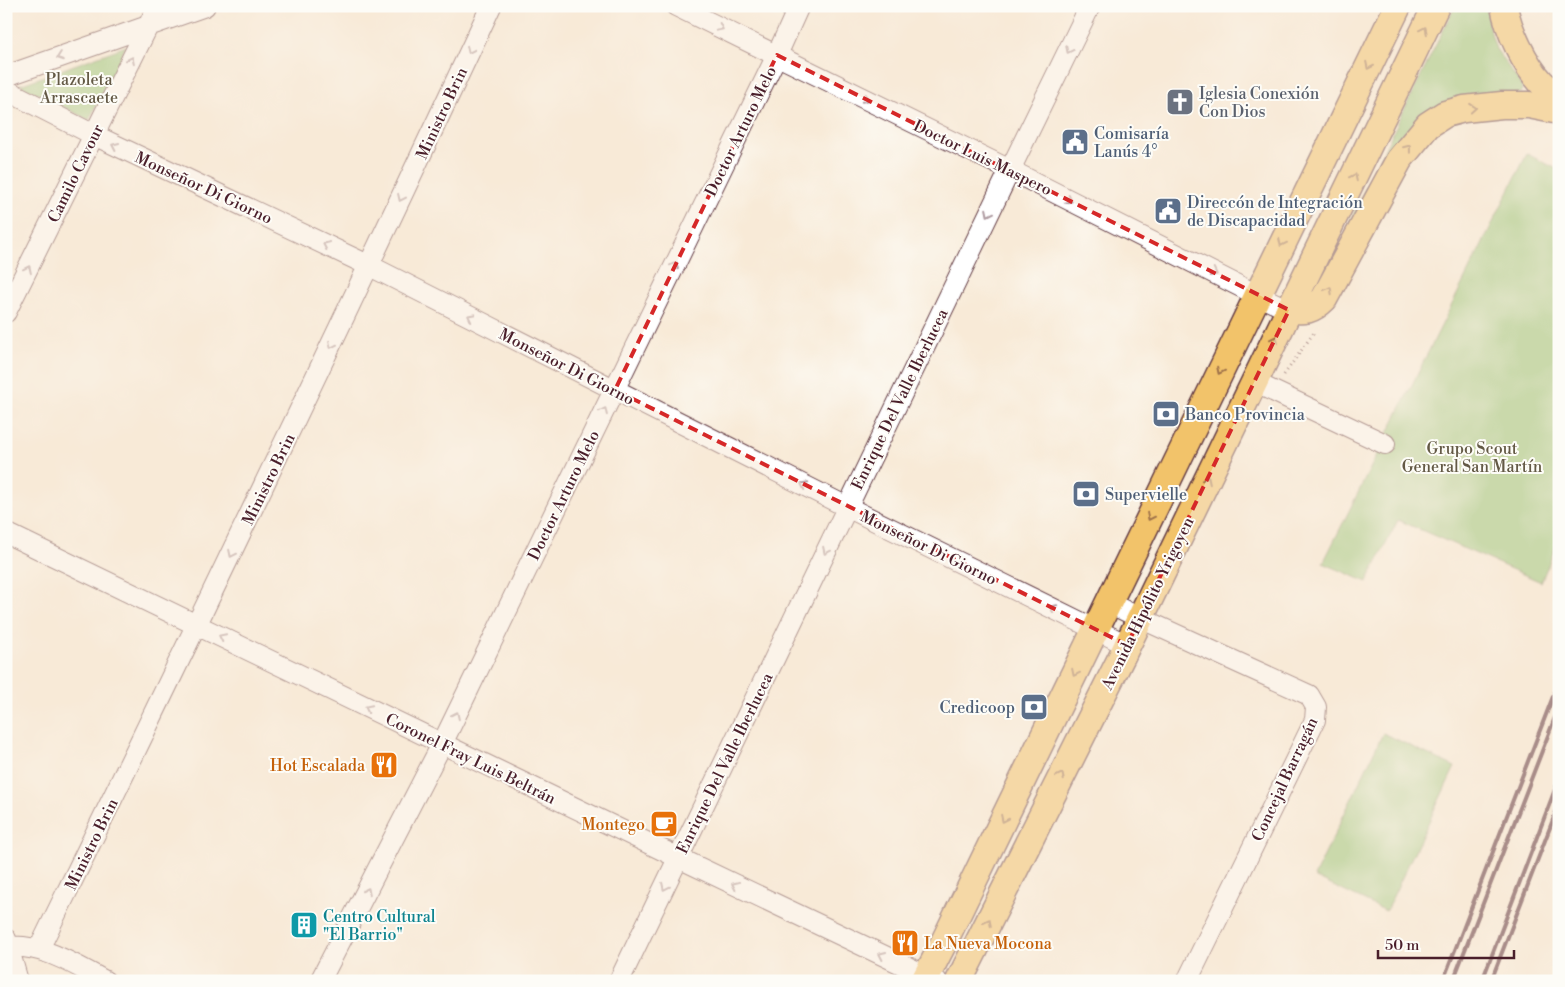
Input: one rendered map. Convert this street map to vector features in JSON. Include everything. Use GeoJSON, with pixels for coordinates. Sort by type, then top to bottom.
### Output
{"type":"FeatureCollection","features":[{"type":"Feature","properties":{"kind":"main road","name":"Avenida Hipólito Yrigoyen"},"geometry":{"type":"LineString","coordinates":[[929,979],[960,910],[1398,6]]}},
{"type":"Feature","properties":{"kind":"main road","name":"Avenida Hipólito Yrigoyen"},"geometry":{"type":"LineString","coordinates":[[959,981],[1140,618],[1436,6]]}},
{"type":"Feature","properties":{"kind":"main road"},"geometry":{"type":"LineString","coordinates":[[1504,6],[1513,35],[1525,61],[1540,82],[1559,98]]}},
{"type":"Feature","properties":{"kind":"main road"},"geometry":{"type":"LineString","coordinates":[[1523,6],[1525,24],[1539,53],[1559,76]]}},
{"type":"Feature","properties":{"kind":"main road"},"geometry":{"type":"LineString","coordinates":[[1289,310],[1306,311],[1316,307],[1324,299],[1399,160],[1428,125],[1445,114],[1464,109],[1502,105],[1529,105],[1559,111]]}},
{"type":"Feature","properties":{"kind":"street","name":"Camilo Cavour"},"geometry":{"type":"LineString","coordinates":[[6,312],[158,6]]}},
{"type":"Feature","properties":{"kind":"street"},"geometry":{"type":"LineString","coordinates":[[6,76],[204,6]]}},
{"type":"Feature","properties":{"kind":"street","name":"Ministro Brin"},"geometry":{"type":"LineString","coordinates":[[39,949],[198,625],[370,266],[490,6]]}},
{"type":"Feature","properties":{"kind":"street","name":"Doctor Luis Maspero"},"geometry":{"type":"LineString","coordinates":[[676,6],[1289,310]]}},
{"type":"Feature","properties":{"kind":"street","name":"Doctor Arturo Melo"},"geometry":{"type":"LineString","coordinates":[[320,981],[442,744],[615,390],[799,6]]}},
{"type":"Feature","properties":{"kind":"street","name":"Enrique Del Valle Iberlucea"},"geometry":{"type":"LineString","coordinates":[[619,981],[1090,6]]}},
{"type":"Feature","properties":{"kind":"street","name":"Monseñor Di Giorno"},"geometry":{"type":"LineString","coordinates":[[6,90],[94,135],[370,266],[847,507],[1127,644]]}},
{"type":"Feature","properties":{"kind":"street"},"geometry":{"type":"LineString","coordinates":[[1254,382],[1385,444]]}},
{"type":"Feature","properties":{"kind":"street","name":"Coronel Fray Luis Beltrán"},"geometry":{"type":"LineString","coordinates":[[6,533],[929,979]]}},
{"type":"Feature","properties":{"kind":"street","name":"Concejal Barragán"},"geometry":{"type":"LineString","coordinates":[[1109,603],[1308,695],[1316,707],[1315,720],[1187,981]]}},
{"type":"Feature","properties":{"kind":"street"},"geometry":{"type":"LineString","coordinates":[[18,981],[7,944],[39,949],[62,958],[105,981]]}},
{"type":"Feature","properties":{"kind":"highlighted area"},"geometry":{"type":"Polygon","coordinates":[[[777,55],[1289,310],[1127,645],[615,390],[777,55]]]}},
{"type":"Feature","properties":{"kind":"green space"},"geometry":{"type":"Polygon","coordinates":[[[1455,6],[1487,6],[1489,26],[1496,49],[1522,86],[1521,93],[1451,103],[1358,211],[1345,230],[1455,6]]]}},
{"type":"Feature","properties":{"kind":"green space","name":"Plazoleta Arrascaete"},"geometry":{"type":"Polygon","coordinates":[[[126,46],[89,120],[20,85],[126,46]]]}},
{"type":"Feature","properties":{"kind":"green space","name":"Grupo Scout General San Martín"},"geometry":{"type":"Polygon","coordinates":[[[1527,154],[1559,170],[1559,539],[1541,582],[1398,520],[1367,582],[1323,563],[1527,154]]]}},
{"type":"Feature","properties":{"kind":"green space"},"geometry":{"type":"Polygon","coordinates":[[[1383,733],[1455,767],[1386,911],[1314,877],[1383,733]]]}},
{"type":"Feature","properties":{"kind":"railway"},"geometry":{"type":"LineString","coordinates":[[1443,981],[1559,681]]}},
{"type":"Feature","properties":{"kind":"railway"},"geometry":{"type":"LineString","coordinates":[[1453,981],[1559,707]]}},
{"type":"Feature","properties":{"kind":"railway"},"geometry":{"type":"LineString","coordinates":[[1482,981],[1559,779]]}},
{"type":"Feature","properties":{"kind":"railway"},"geometry":{"type":"LineString","coordinates":[[1491,981],[1559,804]]}},
{"type":"Feature","properties":{"kind":"place","name":"Iglesia Conexión Con Dios"},"geometry":{"type":"Point","coordinates":[1180,102]}},
{"type":"Feature","properties":{"kind":"place","name":"Comisaría Lanús 4°"},"geometry":{"type":"Point","coordinates":[1075,142]}},
{"type":"Feature","properties":{"kind":"place","name":"Direccón de Integración de Discapacidad"},"geometry":{"type":"Point","coordinates":[1168,211]}},
{"type":"Feature","properties":{"kind":"place","name":"Banco Provincia"},"geometry":{"type":"Point","coordinates":[1166,414]}},
{"type":"Feature","properties":{"kind":"place","name":"Supervielle"},"geometry":{"type":"Point","coordinates":[1086,494]}},
{"type":"Feature","properties":{"kind":"place","name":"Credicoop"},"geometry":{"type":"Point","coordinates":[1034,707]}},
{"type":"Feature","properties":{"kind":"place","name":"Hot Escalada"},"geometry":{"type":"Point","coordinates":[384,765]}},
{"type":"Feature","properties":{"kind":"place","name":"Montego"},"geometry":{"type":"Point","coordinates":[664,824]}},
{"type":"Feature","properties":{"kind":"place","name":"Centro Cultural \"El Barrio\""},"geometry":{"type":"Point","coordinates":[304,925]}},
{"type":"Feature","properties":{"kind":"place","name":"La Nueva Mocona"},"geometry":{"type":"Point","coordinates":[905,943]}}]}
